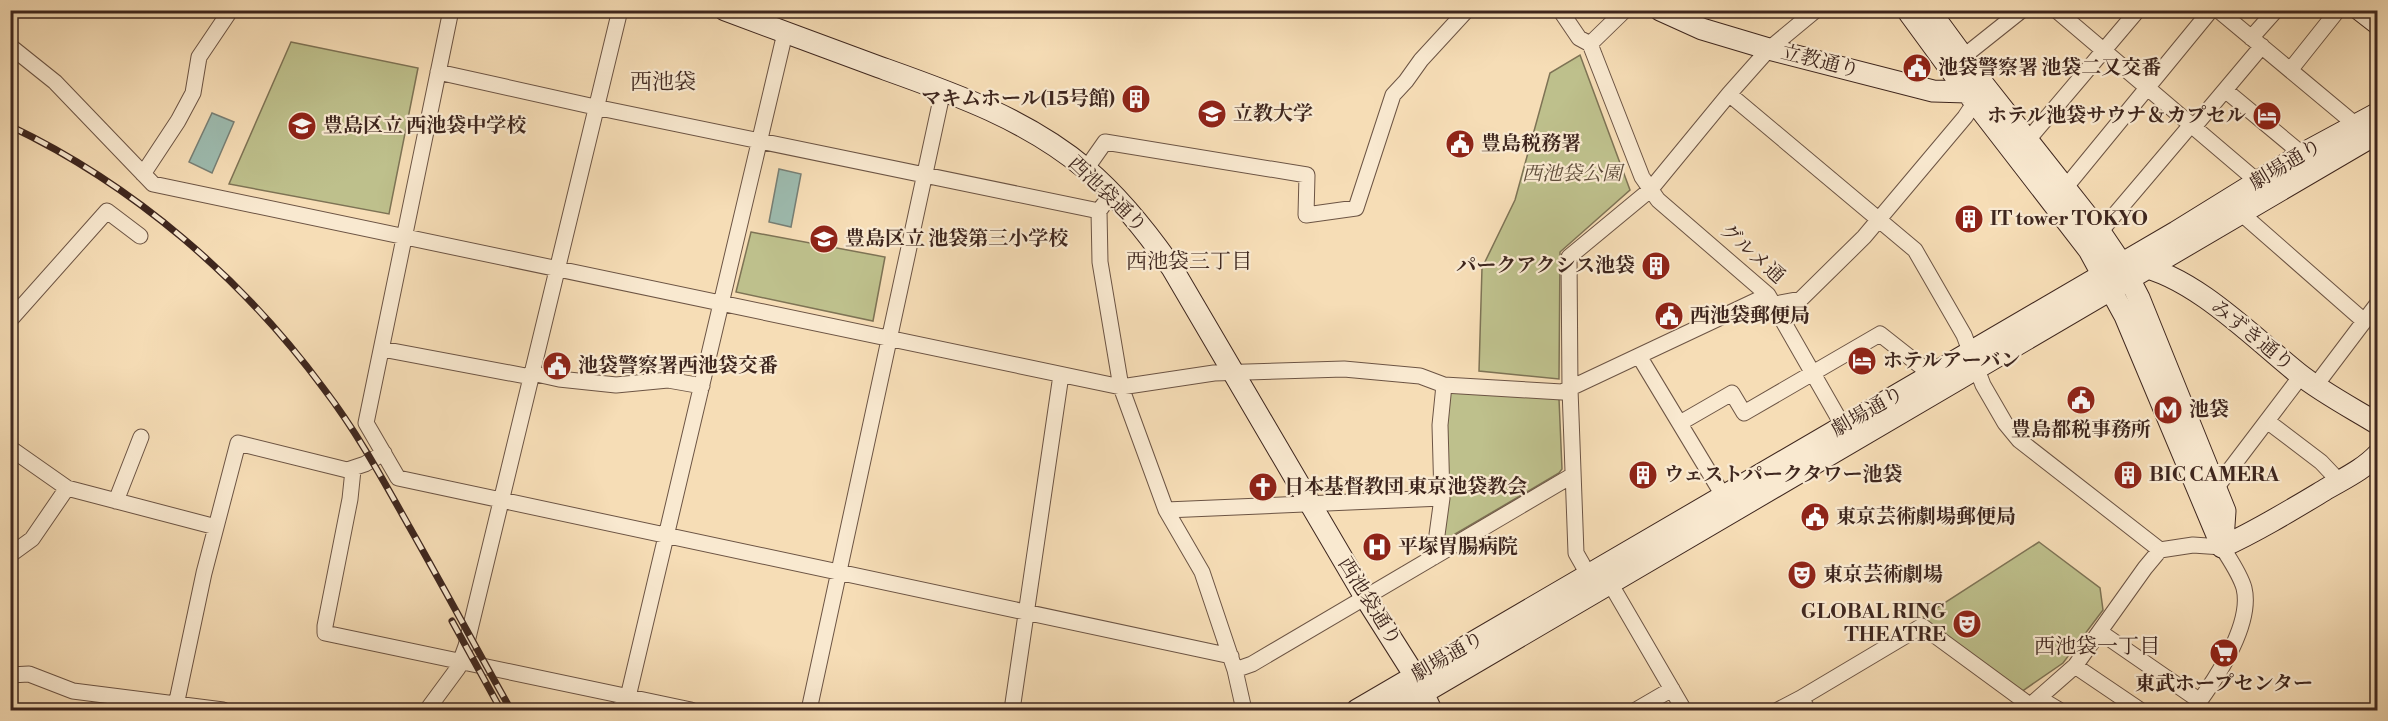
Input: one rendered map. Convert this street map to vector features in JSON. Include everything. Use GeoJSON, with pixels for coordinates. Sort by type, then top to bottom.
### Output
{"type":"FeatureCollection","features":[{"type":"Feature","properties":{"kind":"street"},"geometry":{"type":"LineString","coordinates":[[143,174],[178,121],[193,93],[199,57],[228,14],[228,10]]}},
{"type":"Feature","properties":{"kind":"street"},"geometry":{"type":"LineString","coordinates":[[451,10],[366,423],[398,478],[1027,612],[1233,663],[1252,664],[1573,475]]}},
{"type":"Feature","properties":{"kind":"street"},"geometry":{"type":"LineString","coordinates":[[427,711],[460,663],[502,501],[620,10]]}},
{"type":"Feature","properties":{"kind":"street","name":"西池袋通り"},"geometry":{"type":"LineString","coordinates":[[725,10],[990,109],[1017,123],[1086,169],[1111,194],[1159,250],[1423,693]]}},
{"type":"Feature","properties":{"kind":"street"},"geometry":{"type":"LineString","coordinates":[[1086,169],[1105,142],[1307,175],[1306,215],[1356,208],[1394,95],[1421,60],[1467,10]]}},
{"type":"Feature","properties":{"kind":"street"},"geometry":{"type":"LineString","coordinates":[[1560,10],[1578,38],[1590,44],[1618,20],[1625,10]]}},
{"type":"Feature","properties":{"kind":"street","name":"立教通り"},"geometry":{"type":"LineString","coordinates":[[1660,10],[1702,29],[1769,49],[1933,91],[1975,93]]}},
{"type":"Feature","properties":{"kind":"street"},"geometry":{"type":"LineString","coordinates":[[1684,711],[1610,583],[1589,576],[1576,553],[1570,389],[1569,257],[1650,190],[1769,49],[1816,10]]}},
{"type":"Feature","properties":{"kind":"street"},"geometry":{"type":"LineString","coordinates":[[1907,10],[1975,93],[2086,245],[2139,298],[2226,516],[2222,547]]}},
{"type":"Feature","properties":{"kind":"street"},"geometry":{"type":"LineString","coordinates":[[1929,10],[1963,57],[1975,93],[2027,141],[2100,232],[2222,547],[2242,583],[2246,606],[2227,658],[2197,706],[2100,632]]}},
{"type":"Feature","properties":{"kind":"street"},"geometry":{"type":"LineString","coordinates":[[1963,57],[2022,10]]}},
{"type":"Feature","properties":{"kind":"street"},"geometry":{"type":"LineString","coordinates":[[2056,10],[2257,181]]}},
{"type":"Feature","properties":{"kind":"street"},"geometry":{"type":"LineString","coordinates":[[2027,141],[2138,10]]}},
{"type":"Feature","properties":{"kind":"street"},"geometry":{"type":"LineString","coordinates":[[2065,188],[2211,10]]}},
{"type":"Feature","properties":{"kind":"street"},"geometry":{"type":"LineString","coordinates":[[2218,10],[2356,125]]}},
{"type":"Feature","properties":{"kind":"street"},"geometry":{"type":"LineString","coordinates":[[2100,232],[2225,90],[2276,10]]}},
{"type":"Feature","properties":{"kind":"street"},"geometry":{"type":"LineString","coordinates":[[2291,69],[2338,10]]}},
{"type":"Feature","properties":{"kind":"street"},"geometry":{"type":"LineString","coordinates":[[618,711],[628,697],[785,33]]}},
{"type":"Feature","properties":{"kind":"street","name":"グルメ通"},"geometry":{"type":"LineString","coordinates":[[1590,44],[1642,177],[1650,190],[1658,200],[1771,299],[1843,426]]}},
{"type":"Feature","properties":{"kind":"street"},"geometry":{"type":"LineString","coordinates":[[10,46],[54,82],[153,184],[1121,387],[1214,373],[1360,370],[1420,376],[1444,385],[1562,392],[1771,299],[1801,298],[1879,220],[1975,93]]}},
{"type":"Feature","properties":{"kind":"street"},"geometry":{"type":"LineString","coordinates":[[438,72],[595,107],[1099,211]]}},
{"type":"Feature","properties":{"kind":"street"},"geometry":{"type":"LineString","coordinates":[[809,711],[943,90]]}},
{"type":"Feature","properties":{"kind":"street"},"geometry":{"type":"LineString","coordinates":[[2225,90],[2302,154]]}},
{"type":"Feature","properties":{"kind":"street"},"geometry":{"type":"LineString","coordinates":[[1729,94],[1915,250],[1964,335],[1983,385],[2011,432],[2023,444],[2160,550]]}},
{"type":"Feature","properties":{"kind":"street","name":"劇場通り"},"geometry":{"type":"LineString","coordinates":[[1394,711],[1610,583],[1974,360],[2116,276],[2257,181],[2378,113]]}},
{"type":"Feature","properties":{"kind":"street","name":"劇場通り"},"geometry":{"type":"LineString","coordinates":[[2148,268],[2378,133]]}},
{"type":"Feature","properties":{"kind":"street"},"geometry":{"type":"LineString","coordinates":[[1111,194],[1099,211],[1100,262],[1121,387],[1166,510],[1202,572],[1233,663],[1244,711]]}},
{"type":"Feature","properties":{"kind":"street"},"geometry":{"type":"LineString","coordinates":[[10,320],[107,211],[140,236]]}},
{"type":"Feature","properties":{"kind":"street"},"geometry":{"type":"LineString","coordinates":[[2242,214],[2364,321]]}},
{"type":"Feature","properties":{"kind":"street","name":"みずき通り"},"geometry":{"type":"LineString","coordinates":[[2116,276],[2148,268],[2177,280],[2213,304],[2309,380],[2378,424]]}},
{"type":"Feature","properties":{"kind":"street"},"geometry":{"type":"LineString","coordinates":[[2216,488],[2267,421],[2309,380],[2378,303]]}},
{"type":"Feature","properties":{"kind":"street"},"geometry":{"type":"LineString","coordinates":[[1680,423],[1732,393],[1744,413],[1880,334],[1932,375]]}},
{"type":"Feature","properties":{"kind":"street"},"geometry":{"type":"LineString","coordinates":[[382,349],[559,379],[616,385],[668,380],[702,386]]}},
{"type":"Feature","properties":{"kind":"street"},"geometry":{"type":"LineString","coordinates":[[1640,356],[1724,497]]}},
{"type":"Feature","properties":{"kind":"street","name":"劇場通り"},"geometry":{"type":"LineString","coordinates":[[1357,711],[1423,693],[1589,576],[1932,375],[1974,360]]}},
{"type":"Feature","properties":{"kind":"street"},"geometry":{"type":"LineString","coordinates":[[1012,711],[1061,375]]}},
{"type":"Feature","properties":{"kind":"street"},"geometry":{"type":"LineString","coordinates":[[1434,557],[1442,498],[1440,425],[1444,385]]}},
{"type":"Feature","properties":{"kind":"street"},"geometry":{"type":"LineString","coordinates":[[2267,421],[2321,462],[2339,481]]}},
{"type":"Feature","properties":{"kind":"street"},"geometry":{"type":"LineString","coordinates":[[116,501],[141,436]]}},
{"type":"Feature","properties":{"kind":"street"},"geometry":{"type":"LineString","coordinates":[[176,708],[201,585],[238,443],[346,470],[353,470],[384,453]]}},
{"type":"Feature","properties":{"kind":"street"},"geometry":{"type":"LineString","coordinates":[[10,448],[67,488],[216,527]]}},
{"type":"Feature","properties":{"kind":"street"},"geometry":{"type":"LineString","coordinates":[[2032,705],[2075,666],[2160,550],[2193,544],[2222,547],[2249,535],[2373,462]]}},
{"type":"Feature","properties":{"kind":"street"},"geometry":{"type":"LineString","coordinates":[[353,470],[350,499],[324,632],[691,711]]}},
{"type":"Feature","properties":{"kind":"street"},"geometry":{"type":"LineString","coordinates":[[10,555],[32,539],[67,488]]}},
{"type":"Feature","properties":{"kind":"street"},"geometry":{"type":"LineString","coordinates":[[1166,510],[1442,498]]}},
{"type":"Feature","properties":{"kind":"street"},"geometry":{"type":"LineString","coordinates":[[1778,711],[1804,704],[1922,626],[2032,705],[2059,711]]}},
{"type":"Feature","properties":{"kind":"street"},"geometry":{"type":"LineString","coordinates":[[2075,666],[2139,711]]}},
{"type":"Feature","properties":{"kind":"street"},"geometry":{"type":"LineString","coordinates":[[10,675],[29,674],[73,691],[176,708],[223,711]]}},
{"type":"Feature","properties":{"kind":"street"},"geometry":{"type":"LineString","coordinates":[[1636,711],[1672,690]]}},
{"type":"Feature","properties":{"kind":"green space"},"geometry":{"type":"Polygon","coordinates":[[[291,42],[418,68],[389,214],[229,184],[291,42]]]}},
{"type":"Feature","properties":{"kind":"green space","name":"西池袋公園"},"geometry":{"type":"Polygon","coordinates":[[[1580,55],[1630,190],[1560,252],[1559,379],[1479,371],[1482,268],[1515,200],[1550,73],[1580,55]]]}},
{"type":"Feature","properties":{"kind":"green space"},"geometry":{"type":"Polygon","coordinates":[[[751,232],[885,257],[873,321],[736,292],[751,232]]]}},
{"type":"Feature","properties":{"kind":"green space"},"geometry":{"type":"Polygon","coordinates":[[[1452,388],[1559,399],[1562,469],[1559,473],[1445,540],[1442,532],[1447,394],[1452,388]]]}},
{"type":"Feature","properties":{"kind":"green space"},"geometry":{"type":"Polygon","coordinates":[[[2039,542],[2100,588],[2103,610],[2063,663],[2021,692],[1921,618],[2039,542]]]}},
{"type":"Feature","properties":{"kind":"shaded area"},"geometry":{"type":"Polygon","coordinates":[[[212,113],[234,122],[212,173],[189,162],[212,113]]]}},
{"type":"Feature","properties":{"kind":"shaded area"},"geometry":{"type":"Polygon","coordinates":[[[779,169],[801,174],[791,227],[769,222],[779,169]]]}},
{"type":"Feature","properties":{"kind":"railway"},"geometry":{"type":"LineString","coordinates":[[10,126],[100,177],[183,238],[222,273],[292,349],[348,422],[511,710]]}},
{"type":"Feature","properties":{"kind":"railway"},"geometry":{"type":"LineString","coordinates":[[452,621],[501,710]]}},
{"type":"Feature","properties":{"kind":"place","name":"池袋警察署 池袋二又交番"},"geometry":{"type":"Point","coordinates":[1917,68]}},
{"type":"Feature","properties":{"kind":"place","name":"マキムホール(15号館)"},"geometry":{"type":"Point","coordinates":[1136,99]}},
{"type":"Feature","properties":{"kind":"place","name":"立教大学"},"geometry":{"type":"Point","coordinates":[1212,114]}},
{"type":"Feature","properties":{"kind":"place","name":"ホテル池袋サウナ＆カプセル"},"geometry":{"type":"Point","coordinates":[2267,116]}},
{"type":"Feature","properties":{"kind":"place","name":"豊島区立 西池袋中学校"},"geometry":{"type":"Point","coordinates":[302,126]}},
{"type":"Feature","properties":{"kind":"place","name":"豊島税務署"},"geometry":{"type":"Point","coordinates":[1460,144]}},
{"type":"Feature","properties":{"kind":"place","name":"IT tower TOKYO"},"geometry":{"type":"Point","coordinates":[1969,219]}},
{"type":"Feature","properties":{"kind":"place","name":"豊島区立 池袋第三小学校"},"geometry":{"type":"Point","coordinates":[824,239]}},
{"type":"Feature","properties":{"kind":"place","name":"パークアクシス池袋"},"geometry":{"type":"Point","coordinates":[1656,266]}},
{"type":"Feature","properties":{"kind":"place","name":"西池袋郵便局"},"geometry":{"type":"Point","coordinates":[1669,316]}},
{"type":"Feature","properties":{"kind":"place","name":"ホテルアーバン"},"geometry":{"type":"Point","coordinates":[1862,361]}},
{"type":"Feature","properties":{"kind":"place","name":"池袋警察署西池袋交番"},"geometry":{"type":"Point","coordinates":[557,366]}},
{"type":"Feature","properties":{"kind":"place","name":"豊島都税事務所"},"geometry":{"type":"Point","coordinates":[2081,400]}},
{"type":"Feature","properties":{"kind":"place","name":"池袋"},"geometry":{"type":"Point","coordinates":[2168,410]}},
{"type":"Feature","properties":{"kind":"place","name":"ウェストパークタワー池袋"},"geometry":{"type":"Point","coordinates":[1643,475]}},
{"type":"Feature","properties":{"kind":"place","name":"BIC CAMERA"},"geometry":{"type":"Point","coordinates":[2128,475]}},
{"type":"Feature","properties":{"kind":"place","name":"日本基督教団 東京池袋教会"},"geometry":{"type":"Point","coordinates":[1263,487]}},
{"type":"Feature","properties":{"kind":"place","name":"東京芸術劇場郵便局"},"geometry":{"type":"Point","coordinates":[1815,517]}},
{"type":"Feature","properties":{"kind":"place","name":"平塚胃腸病院"},"geometry":{"type":"Point","coordinates":[1377,547]}},
{"type":"Feature","properties":{"kind":"place","name":"東京芸術劇場"},"geometry":{"type":"Point","coordinates":[1802,575]}},
{"type":"Feature","properties":{"kind":"place","name":"GLOBAL RING THEATRE"},"geometry":{"type":"Point","coordinates":[1967,624]}},
{"type":"Feature","properties":{"kind":"place","name":"東武ホープセンター"},"geometry":{"type":"Point","coordinates":[2224,653]}},
{"type":"Feature","properties":{"kind":"district","name":"西池袋"},"geometry":{"type":"Point","coordinates":[663,82]}},
{"type":"Feature","properties":{"kind":"district","name":"西池袋三丁目"},"geometry":{"type":"Point","coordinates":[1189,262]}},
{"type":"Feature","properties":{"kind":"district","name":"西池袋一丁目"},"geometry":{"type":"Point","coordinates":[2097,647]}}]}
